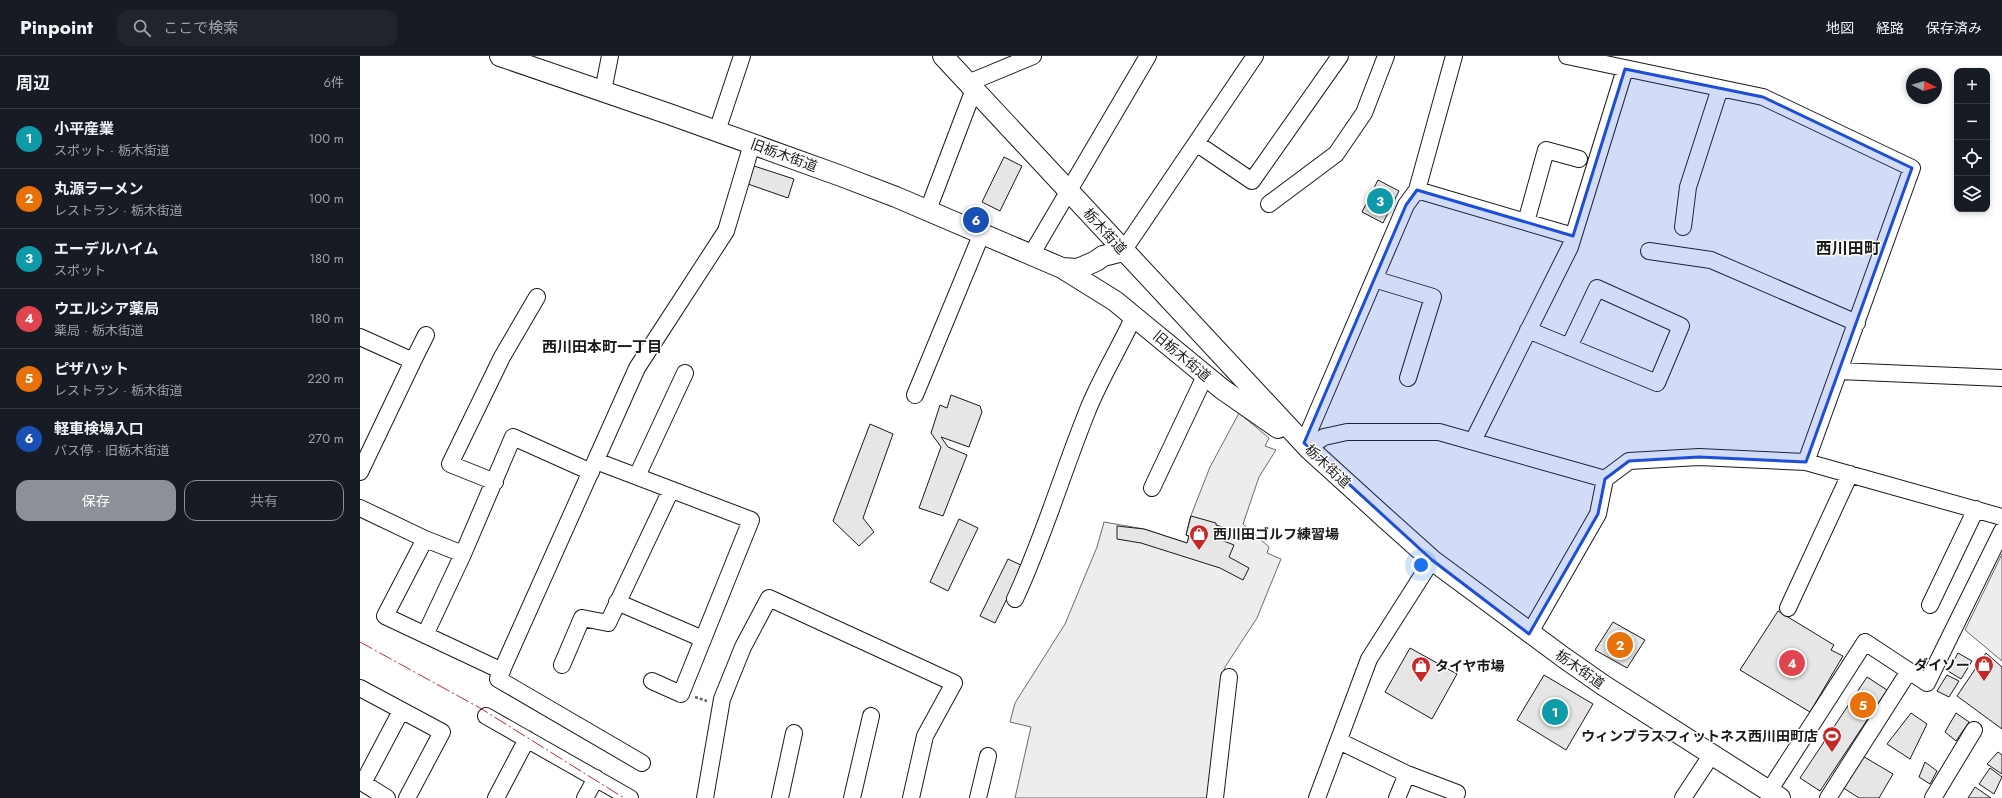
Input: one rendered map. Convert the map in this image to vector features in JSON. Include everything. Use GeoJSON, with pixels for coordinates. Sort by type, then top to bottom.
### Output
{"type":"FeatureCollection","features":[{"type":"Feature","properties":{"kind":"main road","name":"旧栃木街道"},"geometry":{"type":"LineString","coordinates":[[500,56],[603,90],[752,144],[928,210],[1031,255],[1070,269],[1134,316],[1205,376],[1256,413],[1306,445]]}},
{"type":"Feature","properties":{"kind":"main road","name":"栃木街道"},"geometry":{"type":"LineString","coordinates":[[943,56],[1070,191],[1123,251],[1306,445],[1432,560],[1530,634],[1603,685],[1774,794]]}},
{"type":"Feature","properties":{"kind":"main road"},"geometry":{"type":"LineString","coordinates":[[1070,269],[1089,260],[1098,244],[1098,223]]}},
{"type":"Feature","properties":{"kind":"main road"},"geometry":{"type":"LineString","coordinates":[[1070,269],[1096,261],[1103,256],[1123,251]]}},
{"type":"Feature","properties":{"kind":"main road"},"geometry":{"type":"LineString","coordinates":[[1070,269],[1121,298],[1203,365],[1206,372],[1205,376]]}},
{"type":"Feature","properties":{"kind":"street"},"geometry":{"type":"LineString","coordinates":[[603,90],[610,56]]}},
{"type":"Feature","properties":{"kind":"street"},"geometry":{"type":"LineString","coordinates":[[717,131],[742,56]]}},
{"type":"Feature","properties":{"kind":"street"},"geometry":{"type":"LineString","coordinates":[[928,210],[971,86],[1033,56]]}},
{"type":"Feature","properties":{"kind":"street"},"geometry":{"type":"LineString","coordinates":[[1031,255],[1148,56]]}},
{"type":"Feature","properties":{"kind":"street"},"geometry":{"type":"LineString","coordinates":[[1123,251],[1255,56]]}},
{"type":"Feature","properties":{"kind":"street"},"geometry":{"type":"LineString","coordinates":[[1196,143],[1252,181],[1340,56]]}},
{"type":"Feature","properties":{"kind":"street"},"geometry":{"type":"LineString","coordinates":[[1269,204],[1336,154],[1364,113],[1386,56]]}},
{"type":"Feature","properties":{"kind":"street"},"geometry":{"type":"LineString","coordinates":[[1306,445],[1406,205],[1417,190],[1454,56]]}},
{"type":"Feature","properties":{"kind":"street"},"geometry":{"type":"LineString","coordinates":[[1567,56],[1762,97],[1912,168],[1806,462]]}},
{"type":"Feature","properties":{"kind":"street"},"geometry":{"type":"LineString","coordinates":[[1472,442],[1570,247],[1625,69]]}},
{"type":"Feature","properties":{"kind":"street"},"geometry":{"type":"LineString","coordinates":[[1683,227],[1688,187],[1720,88]]}},
{"type":"Feature","properties":{"kind":"street"},"geometry":{"type":"LineString","coordinates":[[642,763],[498,679],[637,368],[726,231],[752,144]]}},
{"type":"Feature","properties":{"kind":"street"},"geometry":{"type":"LineString","coordinates":[[1526,222],[1546,150],[1579,158]]}},
{"type":"Feature","properties":{"kind":"street"},"geometry":{"type":"LineString","coordinates":[[1417,190],[1573,236]]}},
{"type":"Feature","properties":{"kind":"street"},"geometry":{"type":"LineString","coordinates":[[915,395],[982,234]]}},
{"type":"Feature","properties":{"kind":"street"},"geometry":{"type":"LineString","coordinates":[[1649,250],[1711,260],[1857,323]]}},
{"type":"Feature","properties":{"kind":"street"},"geometry":{"type":"LineString","coordinates":[[1374,279],[1433,296],[1408,378]]}},
{"type":"Feature","properties":{"kind":"street"},"geometry":{"type":"LineString","coordinates":[[1528,330],[1569,347],[1657,383],[1681,326],[1596,288],[1569,347]]}},
{"type":"Feature","properties":{"kind":"street"},"geometry":{"type":"LineString","coordinates":[[495,482],[450,464],[502,357],[537,296]]}},
{"type":"Feature","properties":{"kind":"street"},"geometry":{"type":"LineString","coordinates":[[1015,599],[1029,569],[1087,411],[1105,372],[1119,350],[1134,316]]}},
{"type":"Feature","properties":{"kind":"street"},"geometry":{"type":"LineString","coordinates":[[360,472],[426,335]]}},
{"type":"Feature","properties":{"kind":"street"},"geometry":{"type":"LineString","coordinates":[[360,337],[413,361]]}},
{"type":"Feature","properties":{"kind":"street"},"geometry":{"type":"LineString","coordinates":[[1839,371],[2002,378]]}},
{"type":"Feature","properties":{"kind":"street"},"geometry":{"type":"LineString","coordinates":[[636,476],[686,373]]}},
{"type":"Feature","properties":{"kind":"street"},"geometry":{"type":"LineString","coordinates":[[1152,488],[1205,376]]}},
{"type":"Feature","properties":{"kind":"street"},"geometry":{"type":"LineString","coordinates":[[1306,445],[1324,437],[1347,432],[1439,432],[1605,479]]}},
{"type":"Feature","properties":{"kind":"street"},"geometry":{"type":"LineString","coordinates":[[425,635],[463,554],[513,437],[594,466],[636,476],[751,520],[681,694],[652,681]]}},
{"type":"Feature","properties":{"kind":"street"},"geometry":{"type":"LineString","coordinates":[[1530,634],[1598,514],[1605,479],[1629,461],[1699,457],[1806,462],[2002,517]]}},
{"type":"Feature","properties":{"kind":"street"},"geometry":{"type":"LineString","coordinates":[[1788,608],[1850,474]]}},
{"type":"Feature","properties":{"kind":"street"},"geometry":{"type":"LineString","coordinates":[[562,665],[582,618],[608,623],[671,490]]}},
{"type":"Feature","properties":{"kind":"street"},"geometry":{"type":"LineString","coordinates":[[360,508],[425,539],[463,554]]}},
{"type":"Feature","properties":{"kind":"street"},"geometry":{"type":"LineString","coordinates":[[1930,605],[1976,509]]}},
{"type":"Feature","properties":{"kind":"street"},"geometry":{"type":"LineString","coordinates":[[1774,794],[1865,642],[1927,683],[2002,531]]}},
{"type":"Feature","properties":{"kind":"street"},"geometry":{"type":"LineString","coordinates":[[425,539],[385,616],[502,671]]}},
{"type":"Feature","properties":{"kind":"street"},"geometry":{"type":"LineString","coordinates":[[1317,798],[1369,659],[1432,560]]}},
{"type":"Feature","properties":{"kind":"street"},"geometry":{"type":"LineString","coordinates":[[704,798],[721,704],[743,647],[769,598],[954,683],[925,736],[911,798]]}},
{"type":"Feature","properties":{"kind":"street"},"geometry":{"type":"LineString","coordinates":[[617,602],[703,638]]}},
{"type":"Feature","properties":{"kind":"street"},"geometry":{"type":"LineString","coordinates":[[1828,798],[1909,671]]}},
{"type":"Feature","properties":{"kind":"street"},"geometry":{"type":"LineString","coordinates":[[1215,798],[1229,677]]}},
{"type":"Feature","properties":{"kind":"street"},"geometry":{"type":"LineString","coordinates":[[360,688],[442,732],[408,798]]}},
{"type":"Feature","properties":{"kind":"street"},"geometry":{"type":"LineString","coordinates":[[388,798],[362,782],[401,710]]}},
{"type":"Feature","properties":{"kind":"street"},"geometry":{"type":"LineString","coordinates":[[486,716],[630,798]]}},
{"type":"Feature","properties":{"kind":"street"},"geometry":{"type":"LineString","coordinates":[[852,798],[871,716]]}},
{"type":"Feature","properties":{"kind":"street"},"geometry":{"type":"LineString","coordinates":[[1933,798],[1974,730]]}},
{"type":"Feature","properties":{"kind":"street"},"geometry":{"type":"LineString","coordinates":[[780,798],[794,733]]}},
{"type":"Feature","properties":{"kind":"street"},"geometry":{"type":"LineString","coordinates":[[496,798],[527,739]]}},
{"type":"Feature","properties":{"kind":"street"},"geometry":{"type":"LineString","coordinates":[[1338,741],[1407,774],[1463,795]]}},
{"type":"Feature","properties":{"kind":"street"},"geometry":{"type":"LineString","coordinates":[[1683,798],[1712,754]]}},
{"type":"Feature","properties":{"kind":"street"},"geometry":{"type":"LineString","coordinates":[[978,798],[988,756]]}},
{"type":"Feature","properties":{"kind":"street"},"geometry":{"type":"LineString","coordinates":[[1398,798],[1407,774]]}},
{"type":"Feature","properties":{"kind":"street"},"geometry":{"type":"LineString","coordinates":[[585,798],[596,778]]}},
{"type":"Feature","properties":{"kind":"path"},"geometry":{"type":"LineString","coordinates":[[681,694],[721,704]]}},
{"type":"Feature","properties":{"kind":"highlighted area"},"geometry":{"type":"Polygon","coordinates":[[[1625,69],[1763,97],[1912,168],[1806,462],[1699,457],[1629,461],[1605,479],[1598,514],[1529,634],[1432,560],[1304,443],[1406,205],[1417,190],[1573,236],[1625,69]]]}},
{"type":"Feature","properties":{"kind":"shaded area"},"geometry":{"type":"Polygon","coordinates":[[[1239,413],[1269,438],[1265,446],[1276,450],[1259,477],[1243,524],[1269,547],[1267,553],[1281,559],[1257,618],[1225,667],[1207,798],[1015,798],[1031,727],[1010,722],[1015,703],[1065,624],[1097,547],[1104,522],[1144,529],[1187,543],[1189,537],[1186,535],[1190,518],[1210,467],[1239,413]]]}},
{"type":"Feature","properties":{"kind":"shaded area"},"geometry":{"type":"Polygon","coordinates":[[[2002,554],[2002,661],[1965,630],[2002,554]]]}},
{"type":"Feature","properties":{"kind":"building"},"geometry":{"type":"Polygon","coordinates":[[[1004,157],[1022,166],[1000,211],[982,202],[1004,157]]]}},
{"type":"Feature","properties":{"kind":"building"},"geometry":{"type":"Polygon","coordinates":[[[751,165],[794,179],[788,198],[745,183],[751,165]]]}},
{"type":"Feature","properties":{"kind":"building"},"geometry":{"type":"Polygon","coordinates":[[[1378,180],[1399,191],[1383,223],[1362,212],[1378,180]]]}},
{"type":"Feature","properties":{"kind":"building"},"geometry":{"type":"Polygon","coordinates":[[[951,395],[980,406],[982,412],[969,447],[941,437],[948,447],[967,455],[943,516],[919,508],[941,447],[931,433],[940,405],[947,408],[951,395]]]}},
{"type":"Feature","properties":{"kind":"building"},"geometry":{"type":"Polygon","coordinates":[[[870,424],[893,434],[863,518],[874,532],[859,546],[833,521],[870,424]]]}},
{"type":"Feature","properties":{"kind":"building","name":"西川田ゴルフ練習場"},"geometry":{"type":"Polygon","coordinates":[[[1191,516],[1216,523],[1216,525],[1225,528],[1221,540],[1234,545],[1229,557],[1249,568],[1243,580],[1220,568],[1141,543],[1117,539],[1117,526],[1144,529],[1187,543],[1189,536],[1186,535],[1191,516]]]}},
{"type":"Feature","properties":{"kind":"building"},"geometry":{"type":"Polygon","coordinates":[[[959,519],[978,528],[948,591],[930,582],[959,519]]]}},
{"type":"Feature","properties":{"kind":"building"},"geometry":{"type":"Polygon","coordinates":[[[1008,559],[1023,566],[995,623],[980,616],[1008,559]]]}},
{"type":"Feature","properties":{"kind":"building"},"geometry":{"type":"Polygon","coordinates":[[[1778,611],[1834,645],[1831,650],[1843,656],[1810,712],[1740,670],[1778,611]]]}},
{"type":"Feature","properties":{"kind":"building"},"geometry":{"type":"Polygon","coordinates":[[[1613,622],[1645,640],[1627,668],[1595,650],[1613,622]]]}},
{"type":"Feature","properties":{"kind":"building","name":"タイヤ市場"},"geometry":{"type":"Polygon","coordinates":[[[1410,648],[1457,674],[1432,719],[1385,692],[1410,648]]]}},
{"type":"Feature","properties":{"kind":"building"},"geometry":{"type":"Polygon","coordinates":[[[1958,653],[1972,661],[1961,679],[1948,671],[1958,653]]]}},
{"type":"Feature","properties":{"kind":"building","name":"ダイソー"},"geometry":{"type":"Polygon","coordinates":[[[1986,653],[2002,667],[2002,729],[1957,696],[1986,653]]]}},
{"type":"Feature","properties":{"kind":"building"},"geometry":{"type":"Polygon","coordinates":[[[1544,675],[1593,704],[1566,750],[1517,720],[1544,675]]]}},
{"type":"Feature","properties":{"kind":"building"},"geometry":{"type":"Polygon","coordinates":[[[1947,675],[1959,681],[1949,697],[1937,691],[1947,675]]]}},
{"type":"Feature","properties":{"kind":"building"},"geometry":{"type":"Polygon","coordinates":[[[1867,677],[1887,690],[1820,791],[1800,778],[1867,677]]]}},
{"type":"Feature","properties":{"kind":"building"},"geometry":{"type":"Polygon","coordinates":[[[1911,713],[1927,724],[1910,759],[1887,744],[1911,713]]]}},
{"type":"Feature","properties":{"kind":"building"},"geometry":{"type":"Polygon","coordinates":[[[1956,713],[1969,722],[1956,741],[1945,732],[1956,713]]]}},
{"type":"Feature","properties":{"kind":"building"},"geometry":{"type":"Polygon","coordinates":[[[1998,752],[2002,755],[2002,774],[1987,764],[1998,752]]]}},
{"type":"Feature","properties":{"kind":"building"},"geometry":{"type":"Polygon","coordinates":[[[1861,755],[1893,774],[1879,798],[1859,798],[1842,787],[1861,755]]]}},
{"type":"Feature","properties":{"kind":"building"},"geometry":{"type":"Polygon","coordinates":[[[1925,762],[1937,771],[1930,784],[1919,777],[1925,762]]]}},
{"type":"Feature","properties":{"kind":"building"},"geometry":{"type":"Polygon","coordinates":[[[1990,768],[2002,777],[1994,794],[1979,784],[1990,768]]]}},
{"type":"Feature","properties":{"kind":"building"},"geometry":{"type":"Polygon","coordinates":[[[1975,787],[1991,798],[1968,798],[1975,787]]]}},
{"type":"Feature","properties":{"kind":"power"},"geometry":{"type":"LineString","coordinates":[[360,642],[480,708],[624,798]]}},
{"type":"Feature","properties":{"kind":"place","name":"エーデルハイム"},"geometry":{"type":"Point","coordinates":[1380,201]}},
{"type":"Feature","properties":{"kind":"place","name":"軽車検場入口"},"geometry":{"type":"Point","coordinates":[976,220]}},
{"type":"Feature","properties":{"kind":"place","name":"西川田ゴルフ練習場"},"geometry":{"type":"Point","coordinates":[1199,551]}},
{"type":"Feature","properties":{"kind":"place","name":"丸源ラーメン"},"geometry":{"type":"Point","coordinates":[1620,645]}},
{"type":"Feature","properties":{"kind":"place","name":"ウエルシア薬局"},"geometry":{"type":"Point","coordinates":[1792,663]}},
{"type":"Feature","properties":{"kind":"place","name":"ダイソー"},"geometry":{"type":"Point","coordinates":[1984,682]}},
{"type":"Feature","properties":{"kind":"place","name":"タイヤ市場"},"geometry":{"type":"Point","coordinates":[1421,683]}},
{"type":"Feature","properties":{"kind":"place","name":"ピザハット"},"geometry":{"type":"Point","coordinates":[1863,705]}},
{"type":"Feature","properties":{"kind":"place","name":"小平産業"},"geometry":{"type":"Point","coordinates":[1555,712]}},
{"type":"Feature","properties":{"kind":"place","name":"ウィンプラスフィットネス西川田町店"},"geometry":{"type":"Point","coordinates":[1832,753]}},
{"type":"Feature","properties":{"kind":"district","name":"西川田町"},"geometry":{"type":"Point","coordinates":[1848,248]}},
{"type":"Feature","properties":{"kind":"district","name":"西川田本町一丁目"},"geometry":{"type":"Point","coordinates":[602,347]}}]}
